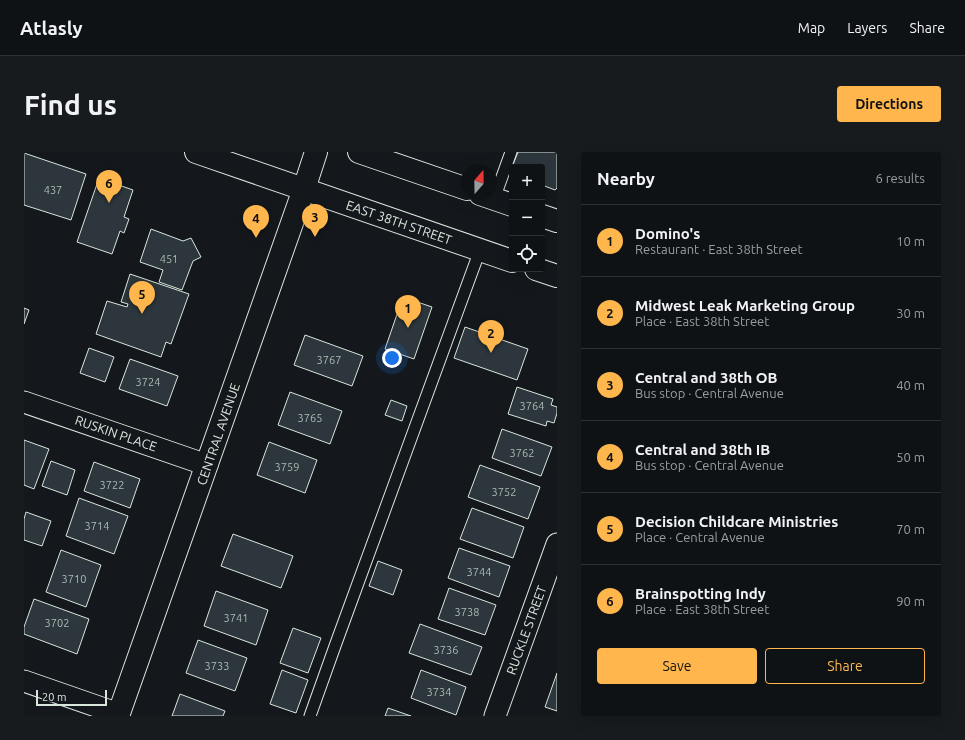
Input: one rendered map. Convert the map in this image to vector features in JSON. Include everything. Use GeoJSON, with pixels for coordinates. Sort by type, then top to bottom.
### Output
{"type":"FeatureCollection","features":[{"type":"Feature","properties":{"kind":"main road","name":"EAST 38TH STREET"},"geometry":{"type":"LineString","coordinates":[[196,152],[509,260]]}},
{"type":"Feature","properties":{"kind":"main road","name":"CENTRAL AVENUE"},"geometry":{"type":"LineString","coordinates":[[118,715],[316,152]]}},
{"type":"Feature","properties":{"kind":"main road"},"geometry":{"type":"LineString","coordinates":[[359,152],[461,187]]}},
{"type":"Feature","properties":{"kind":"main road"},"geometry":{"type":"LineString","coordinates":[[545,217],[557,221]]}},
{"type":"Feature","properties":{"kind":"main road"},"geometry":{"type":"LineString","coordinates":[[545,272],[557,276]]}},
{"type":"Feature","properties":{"kind":"street","name":"RUSKIN PLACE"},"geometry":{"type":"LineString","coordinates":[[24,402],[207,464]]}},
{"type":"Feature","properties":{"kind":"street","name":"RUCKLE STREET"},"geometry":{"type":"LineString","coordinates":[[495,716],[557,544]]}},
{"type":"Feature","properties":{"kind":"street"},"geometry":{"type":"LineString","coordinates":[[24,681],[118,715]]}},
{"type":"Feature","properties":{"kind":"lane"},"geometry":{"type":"LineString","coordinates":[[497,193],[511,152]]}},
{"type":"Feature","properties":{"kind":"lane"},"geometry":{"type":"LineString","coordinates":[[310,716],[480,250]]}},
{"type":"Feature","properties":{"kind":"building"},"geometry":{"type":"Polygon","coordinates":[[[518,152],[557,152],[557,188],[555,190],[545,186],[545,164],[513,164],[518,152]]]}},
{"type":"Feature","properties":{"kind":"building"},"geometry":{"type":"Polygon","coordinates":[[[24,153],[86,174],[71,220],[24,205],[24,153]]]}},
{"type":"Feature","properties":{"kind":"building"},"geometry":{"type":"Polygon","coordinates":[[[99,178],[133,190],[124,217],[129,219],[124,233],[120,231],[112,254],[77,242],[99,178]]]}},
{"type":"Feature","properties":{"kind":"building"},"geometry":{"type":"Polygon","coordinates":[[[151,229],[183,241],[191,238],[201,257],[193,261],[182,290],[159,282],[163,270],[140,262],[151,229]]]}},
{"type":"Feature","properties":{"kind":"building"},"geometry":{"type":"Polygon","coordinates":[[[130,274],[189,294],[171,344],[166,342],[161,357],[96,334],[107,301],[127,307],[128,304],[121,302],[130,274]]]}},
{"type":"Feature","properties":{"kind":"building"},"geometry":{"type":"Polygon","coordinates":[[[403,297],[432,307],[414,359],[385,349],[403,297]]]}},
{"type":"Feature","properties":{"kind":"building"},"geometry":{"type":"Polygon","coordinates":[[[24,308],[29,310],[24,324],[24,308]]]}},
{"type":"Feature","properties":{"kind":"building"},"geometry":{"type":"Polygon","coordinates":[[[465,327],[528,349],[517,380],[454,358],[465,327]]]}},
{"type":"Feature","properties":{"kind":"building"},"geometry":{"type":"Polygon","coordinates":[[[305,335],[363,356],[352,386],[294,365],[305,335]]]}},
{"type":"Feature","properties":{"kind":"building"},"geometry":{"type":"Polygon","coordinates":[[[89,348],[114,357],[105,382],[80,373],[89,348]]]}},
{"type":"Feature","properties":{"kind":"building"},"geometry":{"type":"Polygon","coordinates":[[[130,359],[178,376],[167,406],[119,389],[130,359]]]}},
{"type":"Feature","properties":{"kind":"building"},"geometry":{"type":"Polygon","coordinates":[[[517,387],[553,399],[551,405],[557,407],[554,423],[547,421],[546,426],[508,414],[517,387]]]}},
{"type":"Feature","properties":{"kind":"building"},"geometry":{"type":"Polygon","coordinates":[[[290,392],[342,411],[330,444],[278,425],[290,392]]]}},
{"type":"Feature","properties":{"kind":"building"},"geometry":{"type":"Polygon","coordinates":[[[391,400],[407,406],[402,421],[385,415],[391,400]]]}},
{"type":"Feature","properties":{"kind":"building"},"geometry":{"type":"Polygon","coordinates":[[[502,429],[552,447],[541,476],[492,458],[502,429]]]}},
{"type":"Feature","properties":{"kind":"building"},"geometry":{"type":"Polygon","coordinates":[[[24,440],[49,449],[34,489],[24,485],[24,440]]]}},
{"type":"Feature","properties":{"kind":"building"},"geometry":{"type":"Polygon","coordinates":[[[269,442],[317,460],[305,493],[257,475],[269,442]]]}},
{"type":"Feature","properties":{"kind":"building"},"geometry":{"type":"Polygon","coordinates":[[[51,461],[75,470],[67,495],[42,486],[51,461]]]}},
{"type":"Feature","properties":{"kind":"building"},"geometry":{"type":"Polygon","coordinates":[[[94,462],[140,479],[130,508],[84,491],[94,462]]]}},
{"type":"Feature","properties":{"kind":"building"},"geometry":{"type":"Polygon","coordinates":[[[480,465],[540,487],[528,519],[468,497],[480,465]]]}},
{"type":"Feature","properties":{"kind":"building"},"geometry":{"type":"Polygon","coordinates":[[[79,498],[128,516],[114,554],[66,536],[79,498]]]}},
{"type":"Feature","properties":{"kind":"building"},"geometry":{"type":"Polygon","coordinates":[[[472,508],[524,527],[513,558],[460,539],[472,508]]]}},
{"type":"Feature","properties":{"kind":"building"},"geometry":{"type":"Polygon","coordinates":[[[26,512],[51,521],[42,546],[24,540],[24,519],[26,512]]]}},
{"type":"Feature","properties":{"kind":"building"},"geometry":{"type":"Polygon","coordinates":[[[233,534],[293,556],[281,588],[221,566],[233,534]]]}},
{"type":"Feature","properties":{"kind":"building"},"geometry":{"type":"Polygon","coordinates":[[[459,548],[510,566],[499,597],[448,578],[459,548]]]}},
{"type":"Feature","properties":{"kind":"building"},"geometry":{"type":"Polygon","coordinates":[[[61,550],[101,565],[86,607],[46,592],[61,550]]]}},
{"type":"Feature","properties":{"kind":"building"},"geometry":{"type":"Polygon","coordinates":[[[378,561],[402,570],[393,595],[369,586],[378,561]]]}},
{"type":"Feature","properties":{"kind":"building"},"geometry":{"type":"Polygon","coordinates":[[[449,588],[496,605],[485,635],[438,619],[449,588]]]}},
{"type":"Feature","properties":{"kind":"building"},"geometry":{"type":"Polygon","coordinates":[[[216,591],[268,610],[256,645],[204,626],[216,591]]]}},
{"type":"Feature","properties":{"kind":"building"},"geometry":{"type":"Polygon","coordinates":[[[34,599],[89,619],[77,654],[24,634],[24,627],[34,599]]]}},
{"type":"Feature","properties":{"kind":"building"},"geometry":{"type":"Polygon","coordinates":[[[420,624],[482,647],[471,675],[409,653],[420,624]]]}},
{"type":"Feature","properties":{"kind":"building"},"geometry":{"type":"Polygon","coordinates":[[[293,628],[321,638],[308,673],[280,663],[293,628]]]}},
{"type":"Feature","properties":{"kind":"building"},"geometry":{"type":"Polygon","coordinates":[[[198,640],[247,658],[235,691],[186,673],[198,640]]]}},
{"type":"Feature","properties":{"kind":"building"},"geometry":{"type":"Polygon","coordinates":[[[282,670],[308,680],[296,713],[270,704],[282,670]]]}},
{"type":"Feature","properties":{"kind":"building"},"geometry":{"type":"Polygon","coordinates":[[[421,670],[466,687],[456,715],[411,698],[421,670]]]}},
{"type":"Feature","properties":{"kind":"building"},"geometry":{"type":"Polygon","coordinates":[[[557,673],[557,711],[545,707],[557,673]]]}},
{"type":"Feature","properties":{"kind":"building"},"geometry":{"type":"Polygon","coordinates":[[[180,694],[225,711],[223,716],[172,716],[180,694]]]}},
{"type":"Feature","properties":{"kind":"building"},"geometry":{"type":"Polygon","coordinates":[[[388,708],[411,716],[385,716],[388,708]]]}},
{"type":"Feature","properties":{"kind":"place","name":"Brainspotting Indy"},"geometry":{"type":"Point","coordinates":[109,203]}},
{"type":"Feature","properties":{"kind":"place","name":"Central and 38th OB"},"geometry":{"type":"Point","coordinates":[315,237]}},
{"type":"Feature","properties":{"kind":"place","name":"Central and 38th IB"},"geometry":{"type":"Point","coordinates":[256,238]}},
{"type":"Feature","properties":{"kind":"place","name":"Decision Childcare Ministries"},"geometry":{"type":"Point","coordinates":[142,314]}},
{"type":"Feature","properties":{"kind":"place","name":"Domino's"},"geometry":{"type":"Point","coordinates":[408,328]}},
{"type":"Feature","properties":{"kind":"place","name":"Midwest Leak Marketing Group"},"geometry":{"type":"Point","coordinates":[491,353]}}]}
